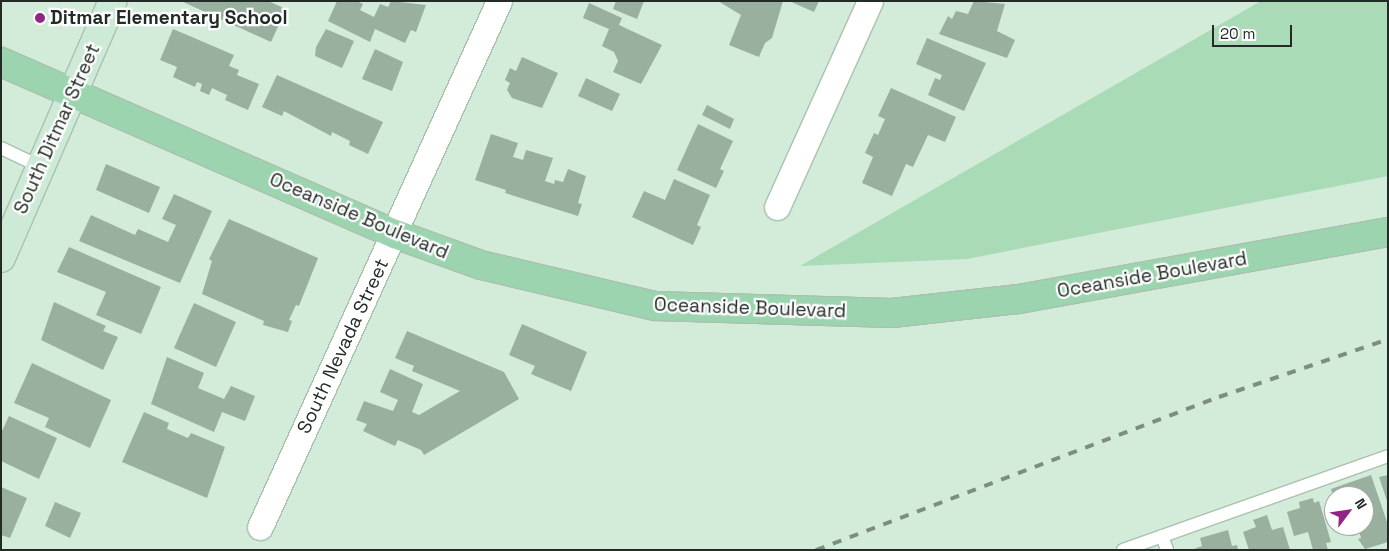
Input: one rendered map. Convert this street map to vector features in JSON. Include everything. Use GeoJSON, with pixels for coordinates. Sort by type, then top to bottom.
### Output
{"type":"FeatureCollection","features":[{"type":"Feature","properties":{"kind":"main road","name":"Oceanside Boulevard"},"geometry":{"type":"LineString","coordinates":[[1,62],[74,92],[395,234],[481,265],[655,306],[892,313],[1019,299],[1388,232]]}},
{"type":"Feature","properties":{"kind":"street","name":"South Nevada Street"},"geometry":{"type":"LineString","coordinates":[[260,527],[395,234],[499,1]]}},
{"type":"Feature","properties":{"kind":"street"},"geometry":{"type":"LineString","coordinates":[[777,207],[870,1]]}},
{"type":"Feature","properties":{"kind":"street","name":"South Ditmar Street"},"geometry":{"type":"LineString","coordinates":[[1,258],[112,2]]}},
{"type":"Feature","properties":{"kind":"lane"},"geometry":{"type":"LineString","coordinates":[[1,148],[41,167]]}},
{"type":"Feature","properties":{"kind":"lane"},"geometry":{"type":"LineString","coordinates":[[1123,550],[1388,456]]}},
{"type":"Feature","properties":{"kind":"lane"},"geometry":{"type":"LineString","coordinates":[[1162,536],[1167,550]]}},
{"type":"Feature","properties":{"kind":"green space"},"geometry":{"type":"Polygon","coordinates":[[[1261,1],[1388,1],[1388,176],[967,259],[800,266],[1261,1]]]}},
{"type":"Feature","properties":{"kind":"building"},"geometry":{"type":"Polygon","coordinates":[[[181,1],[268,1],[286,9],[271,42],[181,1]]]}},
{"type":"Feature","properties":{"kind":"building"},"geometry":{"type":"Polygon","coordinates":[[[337,1],[357,1],[363,4],[360,10],[374,17],[380,4],[388,7],[391,1],[426,5],[416,32],[411,30],[405,43],[375,29],[370,42],[328,21],[337,1]]]}},
{"type":"Feature","properties":{"kind":"building"},"geometry":{"type":"Polygon","coordinates":[[[616,1],[644,1],[637,19],[613,9],[616,1]]]}},
{"type":"Feature","properties":{"kind":"building"},"geometry":{"type":"Polygon","coordinates":[[[718,1],[783,1],[772,38],[765,43],[759,57],[729,45],[741,15],[718,1]]]}},
{"type":"Feature","properties":{"kind":"building"},"geometry":{"type":"Polygon","coordinates":[[[789,1],[819,1],[814,12],[789,1]]]}},
{"type":"Feature","properties":{"kind":"building"},"geometry":{"type":"Polygon","coordinates":[[[974,1],[1005,4],[997,31],[1015,40],[1007,58],[939,34],[948,16],[952,19],[956,11],[968,14],[974,1]]]}},
{"type":"Feature","properties":{"kind":"building"},"geometry":{"type":"Polygon","coordinates":[[[589,3],[622,18],[619,25],[662,45],[641,84],[613,72],[618,61],[614,52],[602,46],[609,29],[583,18],[589,3]]]}},
{"type":"Feature","properties":{"kind":"building"},"geometry":{"type":"Polygon","coordinates":[[[173,29],[234,55],[229,66],[239,70],[237,75],[259,84],[248,110],[225,100],[227,95],[212,88],[209,95],[200,91],[202,84],[197,82],[195,87],[173,77],[177,67],[160,60],[173,29]]]}},
{"type":"Feature","properties":{"kind":"building"},"geometry":{"type":"Polygon","coordinates":[[[326,29],[354,41],[342,68],[315,56],[316,47],[326,29]]]}},
{"type":"Feature","properties":{"kind":"building"},"geometry":{"type":"Polygon","coordinates":[[[927,38],[986,63],[964,111],[928,95],[935,78],[940,80],[942,75],[916,64],[927,38]]]}},
{"type":"Feature","properties":{"kind":"building"},"geometry":{"type":"Polygon","coordinates":[[[375,49],[403,62],[392,91],[362,79],[375,49]]]}},
{"type":"Feature","properties":{"kind":"building"},"geometry":{"type":"Polygon","coordinates":[[[522,57],[558,73],[542,108],[512,98],[507,90],[510,83],[505,80],[510,68],[516,71],[522,57]]]}},
{"type":"Feature","properties":{"kind":"building"},"geometry":{"type":"Polygon","coordinates":[[[277,75],[383,122],[368,154],[349,145],[350,141],[332,132],[331,136],[284,111],[282,116],[262,107],[277,75]]]}},
{"type":"Feature","properties":{"kind":"building"},"geometry":{"type":"Polygon","coordinates":[[[586,78],[620,94],[612,111],[578,96],[586,78]]]}},
{"type":"Feature","properties":{"kind":"building"},"geometry":{"type":"Polygon","coordinates":[[[891,88],[956,117],[945,142],[928,135],[913,167],[906,164],[892,196],[862,183],[873,157],[865,153],[874,133],[878,135],[885,119],[878,116],[891,88]]]}},
{"type":"Feature","properties":{"kind":"building"},"geometry":{"type":"Polygon","coordinates":[[[707,105],[734,119],[730,129],[702,115],[707,105]]]}},
{"type":"Feature","properties":{"kind":"building"},"geometry":{"type":"Polygon","coordinates":[[[698,124],[733,141],[720,169],[724,171],[716,188],[677,170],[698,124]]]}},
{"type":"Feature","properties":{"kind":"building"},"geometry":{"type":"Polygon","coordinates":[[[491,134],[518,143],[513,157],[523,160],[526,150],[553,158],[545,181],[554,184],[555,180],[563,182],[568,169],[586,176],[578,203],[582,204],[578,216],[505,193],[506,190],[475,180],[491,134]]]}},
{"type":"Feature","properties":{"kind":"building"},"geometry":{"type":"Polygon","coordinates":[[[106,164],[160,187],[149,213],[96,190],[106,164]]]}},
{"type":"Feature","properties":{"kind":"building"},"geometry":{"type":"Polygon","coordinates":[[[674,179],[710,195],[697,225],[701,227],[693,245],[632,217],[644,191],[665,200],[674,179]]]}},
{"type":"Feature","properties":{"kind":"building"},"geometry":{"type":"Polygon","coordinates":[[[174,194],[212,211],[180,283],[79,241],[91,215],[135,235],[138,229],[168,242],[176,225],[162,219],[174,194]]]}},
{"type":"Feature","properties":{"kind":"building"},"geometry":{"type":"Polygon","coordinates":[[[229,219],[318,258],[299,306],[296,305],[289,320],[292,321],[288,332],[263,325],[264,321],[202,294],[212,261],[209,259],[229,219]]]}},
{"type":"Feature","properties":{"kind":"building"},"geometry":{"type":"Polygon","coordinates":[[[69,247],[161,287],[141,334],[96,315],[106,292],[57,272],[69,247]]]}},
{"type":"Feature","properties":{"kind":"building"},"geometry":{"type":"Polygon","coordinates":[[[54,302],[106,326],[103,331],[118,337],[103,370],[41,340],[54,302]]]}},
{"type":"Feature","properties":{"kind":"building"},"geometry":{"type":"Polygon","coordinates":[[[194,303],[236,322],[216,367],[174,348],[194,303]]]}},
{"type":"Feature","properties":{"kind":"building"},"geometry":{"type":"Polygon","coordinates":[[[522,324],[587,352],[571,391],[531,374],[535,366],[509,355],[522,324]]]}},
{"type":"Feature","properties":{"kind":"building"},"geometry":{"type":"Polygon","coordinates":[[[407,331],[504,372],[519,399],[424,455],[421,450],[398,440],[395,446],[363,431],[367,424],[356,420],[364,401],[393,411],[398,400],[380,392],[390,369],[423,384],[412,412],[419,415],[460,391],[412,371],[414,366],[395,358],[407,331]]]}},
{"type":"Feature","properties":{"kind":"building"},"geometry":{"type":"Polygon","coordinates":[[[167,357],[204,373],[198,388],[224,399],[231,386],[255,396],[245,421],[222,412],[214,432],[151,404],[167,357]]]}},
{"type":"Feature","properties":{"kind":"building"},"geometry":{"type":"Polygon","coordinates":[[[32,363],[111,400],[90,448],[45,427],[49,418],[14,403],[32,363]]]}},
{"type":"Feature","properties":{"kind":"building"},"geometry":{"type":"Polygon","coordinates":[[[144,412],[169,423],[167,429],[188,438],[191,433],[225,447],[207,498],[122,462],[144,412]]]}},
{"type":"Feature","properties":{"kind":"building"},"geometry":{"type":"Polygon","coordinates":[[[9,416],[57,438],[39,479],[1,461],[1,433],[9,416]]]}},
{"type":"Feature","properties":{"kind":"building"},"geometry":{"type":"Polygon","coordinates":[[[1371,475],[1388,525],[1388,542],[1365,549],[1358,539],[1361,538],[1360,536],[1374,536],[1374,486],[1340,486],[1371,475]]]}},
{"type":"Feature","properties":{"kind":"building"},"geometry":{"type":"Polygon","coordinates":[[[1388,475],[1388,501],[1387,501],[1379,477],[1388,475]]]}},
{"type":"Feature","properties":{"kind":"building"},"geometry":{"type":"Polygon","coordinates":[[[1,487],[27,498],[10,538],[1,535],[1,487]]]}},
{"type":"Feature","properties":{"kind":"building"},"geometry":{"type":"Polygon","coordinates":[[[1313,498],[1314,503],[1319,501],[1324,518],[1324,536],[1329,536],[1331,542],[1326,543],[1328,550],[1313,550],[1308,532],[1294,536],[1287,512],[1300,508],[1299,502],[1313,498]]]}},
{"type":"Feature","properties":{"kind":"building"},"geometry":{"type":"Polygon","coordinates":[[[55,502],[81,513],[70,538],[45,526],[55,502]]]}},
{"type":"Feature","properties":{"kind":"building"},"geometry":{"type":"Polygon","coordinates":[[[1267,515],[1272,530],[1283,527],[1290,550],[1249,550],[1243,532],[1256,527],[1253,520],[1267,515]]]}},
{"type":"Feature","properties":{"kind":"building"},"geometry":{"type":"Polygon","coordinates":[[[1228,530],[1232,546],[1237,545],[1238,550],[1191,550],[1202,546],[1200,538],[1228,530]]]}},
{"type":"Feature","properties":{"kind":"railway"},"geometry":{"type":"LineString","coordinates":[[816,550],[1219,397],[1388,339]]}},
{"type":"Feature","properties":{"kind":"place","name":"Ditmar Elementary School"},"geometry":{"type":"Point","coordinates":[40,18]}}]}
